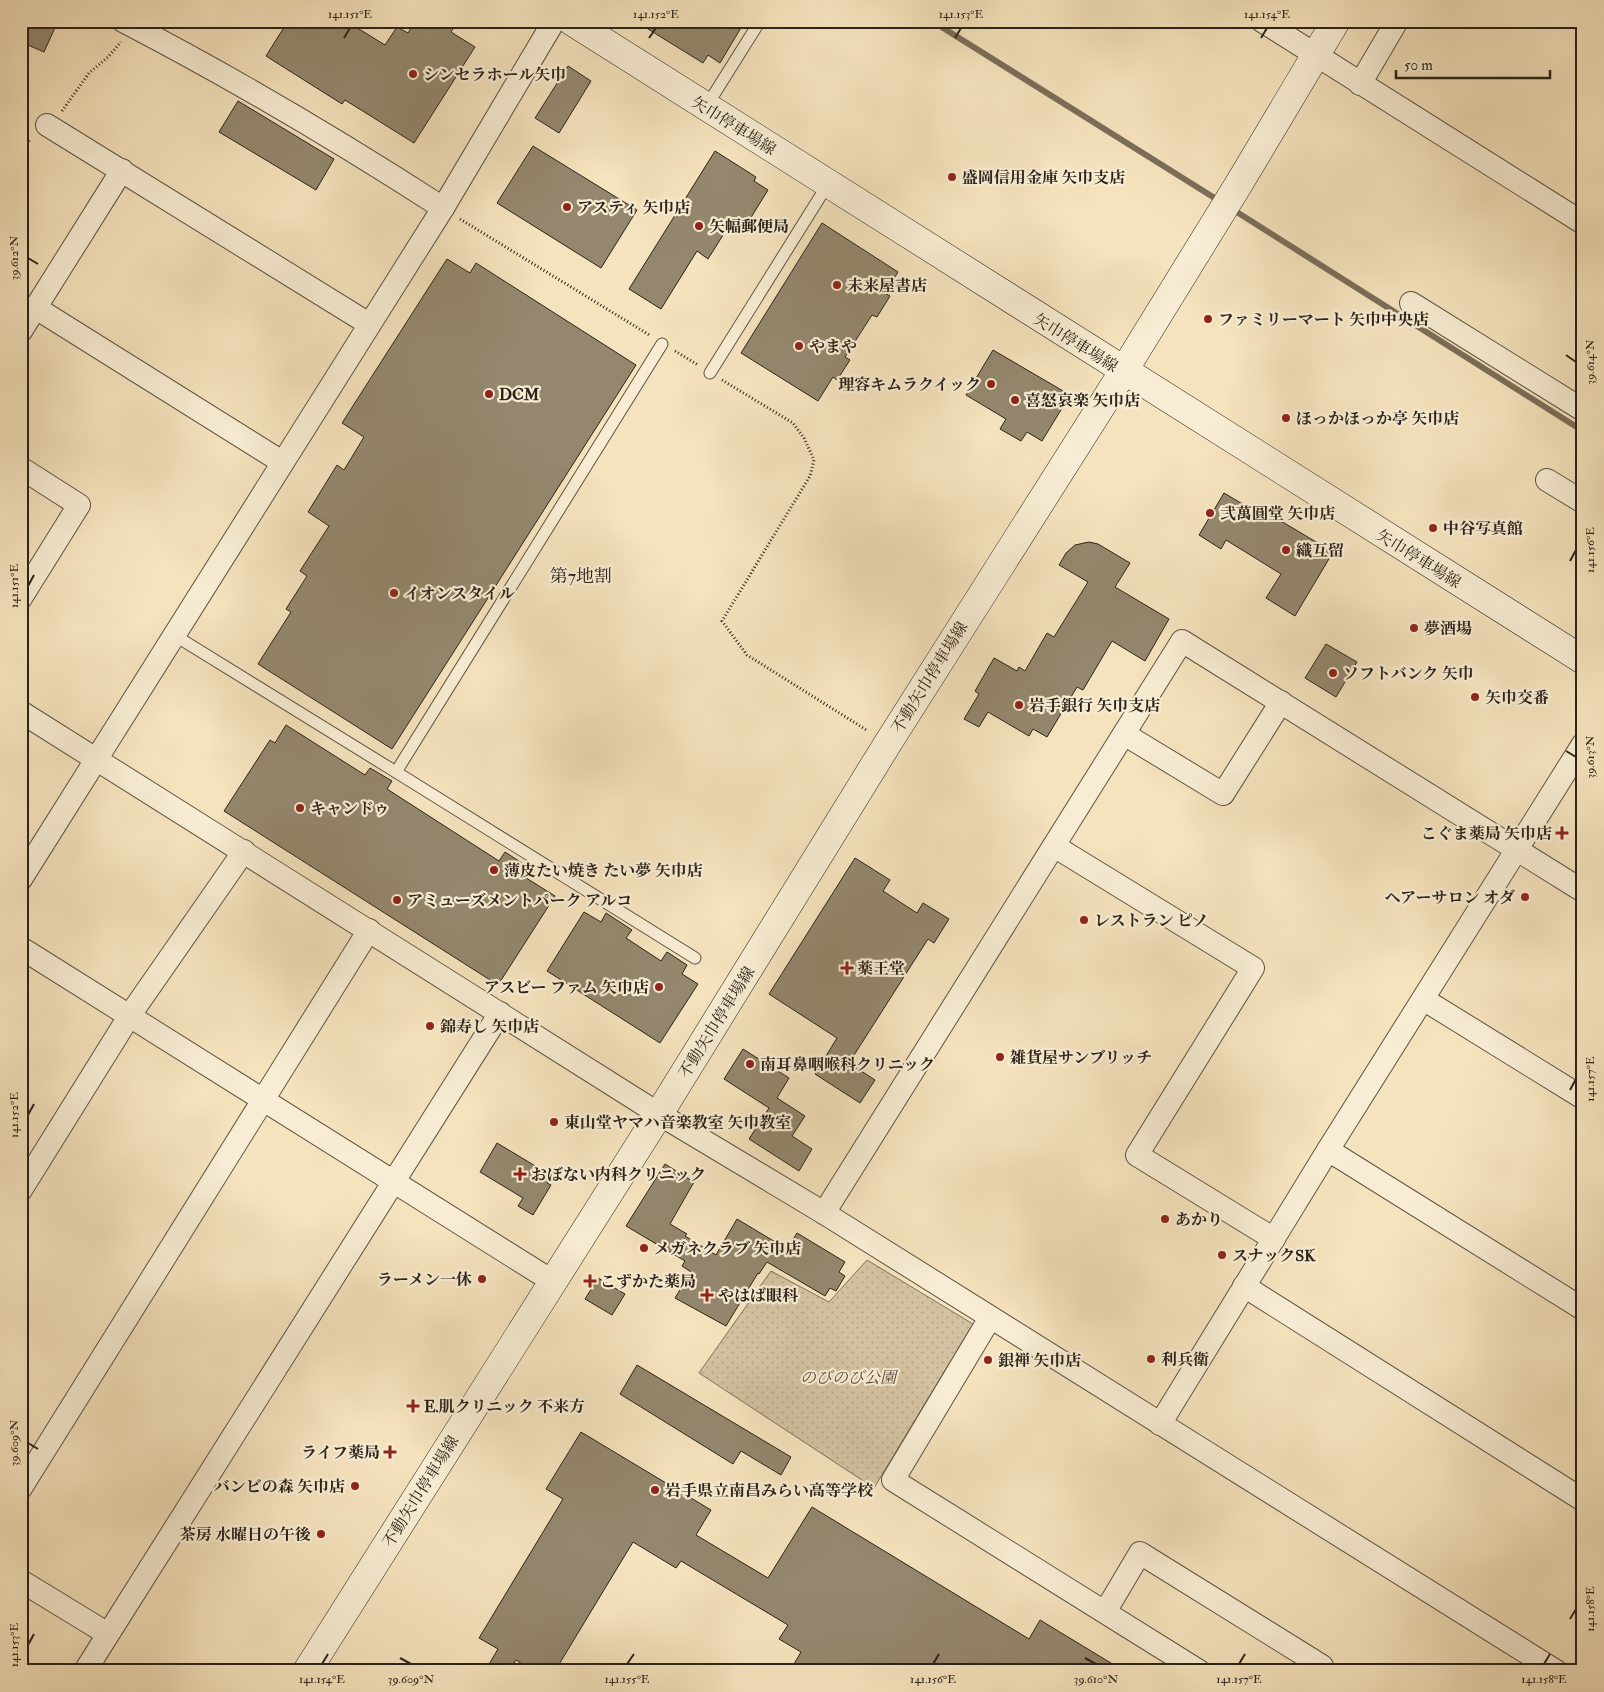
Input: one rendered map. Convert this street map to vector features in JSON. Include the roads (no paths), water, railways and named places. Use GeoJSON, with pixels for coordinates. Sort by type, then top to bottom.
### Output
{"type":"FeatureCollection","features":[{"type":"Feature","properties":{"kind":"main road","name":"矢巾停車場線"},"geometry":{"type":"LineString","coordinates":[[571,21],[1123,372],[1583,660]]}},
{"type":"Feature","properties":{"kind":"main road","name":"不動矢巾停車場線"},"geometry":{"type":"LineString","coordinates":[[307,1671],[659,1114],[888,743],[1123,372],[1226,206],[1336,21]]}},
{"type":"Feature","properties":{"kind":"street"},"geometry":{"type":"LineString","coordinates":[[21,879],[442,208],[554,21]]}},
{"type":"Feature","properties":{"kind":"street"},"geometry":{"type":"LineString","coordinates":[[1262,21],[1583,223]]}},
{"type":"Feature","properties":{"kind":"street"},"geometry":{"type":"LineString","coordinates":[[1360,84],[1397,21]]}},
{"type":"Feature","properties":{"kind":"street"},"geometry":{"type":"LineString","coordinates":[[126,22],[250,90],[353,151],[442,208]]}},
{"type":"Feature","properties":{"kind":"street"},"geometry":{"type":"LineString","coordinates":[[48,125],[369,324]]}},
{"type":"Feature","properties":{"kind":"street"},"geometry":{"type":"LineString","coordinates":[[21,331],[122,170]]}},
{"type":"Feature","properties":{"kind":"street"},"geometry":{"type":"LineString","coordinates":[[1411,302],[1583,410]]}},
{"type":"Feature","properties":{"kind":"street"},"geometry":{"type":"LineString","coordinates":[[36,308],[282,462]]}},
{"type":"Feature","properties":{"kind":"street"},"geometry":{"type":"LineString","coordinates":[[21,468],[79,505],[21,598]]}},
{"type":"Feature","properties":{"kind":"street"},"geometry":{"type":"LineString","coordinates":[[1547,480],[1583,502]]}},
{"type":"Feature","properties":{"kind":"street"},"geometry":{"type":"LineString","coordinates":[[824,1213],[1182,641],[1583,891]]}},
{"type":"Feature","properties":{"kind":"street"},"geometry":{"type":"LineString","coordinates":[[1124,734],[1223,794],[1281,702]]}},
{"type":"Feature","properties":{"kind":"street"},"geometry":{"type":"LineString","coordinates":[[21,712],[659,1114],[824,1213],[1556,1671]]}},
{"type":"Feature","properties":{"kind":"street"},"geometry":{"type":"LineString","coordinates":[[1160,1424],[1328,1150],[1583,744]]}},
{"type":"Feature","properties":{"kind":"street"},"geometry":{"type":"LineString","coordinates":[[1054,846],[1253,968],[1137,1155],[1274,1239]]}},
{"type":"Feature","properties":{"kind":"street"},"geometry":{"type":"LineString","coordinates":[[21,1190],[130,1015],[244,851]]}},
{"type":"Feature","properties":{"kind":"street"},"geometry":{"type":"LineString","coordinates":[[21,1488],[369,930]]}},
{"type":"Feature","properties":{"kind":"street"},"geometry":{"type":"LineString","coordinates":[[21,948],[552,1281]]}},
{"type":"Feature","properties":{"kind":"street"},"geometry":{"type":"LineString","coordinates":[[1423,999],[1583,1098]]}},
{"type":"Feature","properties":{"kind":"street"},"geometry":{"type":"LineString","coordinates":[[85,1671],[500,1014]]}},
{"type":"Feature","properties":{"kind":"street"},"geometry":{"type":"LineString","coordinates":[[1328,1150],[1583,1310]]}},
{"type":"Feature","properties":{"kind":"street"},"geometry":{"type":"LineString","coordinates":[[1244,1286],[1583,1500]]}},
{"type":"Feature","properties":{"kind":"street"},"geometry":{"type":"LineString","coordinates":[[990,1318],[893,1480],[1199,1671]]}},
{"type":"Feature","properties":{"kind":"street"},"geometry":{"type":"LineString","coordinates":[[1105,1612],[1140,1553],[1322,1666],[1320,1671]]}},
{"type":"Feature","properties":{"kind":"street"},"geometry":{"type":"LineString","coordinates":[[21,1581],[108,1634]]}},
{"type":"Feature","properties":{"kind":"lane"},"geometry":{"type":"LineString","coordinates":[[706,107],[760,21]]}},
{"type":"Feature","properties":{"kind":"lane"},"geometry":{"type":"LineString","coordinates":[[710,373],[828,184]]}},
{"type":"Feature","properties":{"kind":"lane"},"geometry":{"type":"LineString","coordinates":[[396,772],[662,344]]}},
{"type":"Feature","properties":{"kind":"lane"},"geometry":{"type":"LineString","coordinates":[[174,635],[695,958]]}},
{"type":"Feature","properties":{"kind":"waterway"},"geometry":{"type":"LineString","coordinates":[[932,21],[1221,202]]}},
{"type":"Feature","properties":{"kind":"waterway"},"geometry":{"type":"LineString","coordinates":[[1232,209],[1583,431]]}},
{"type":"Feature","properties":{"kind":"place","name":"シンセラホール矢巾"},"geometry":{"type":"Point","coordinates":[413,74]}},
{"type":"Feature","properties":{"kind":"place","name":"盛岡信用金庫 矢巾支店"},"geometry":{"type":"Point","coordinates":[952,177]}},
{"type":"Feature","properties":{"kind":"place","name":"アスティ 矢巾店"},"geometry":{"type":"Point","coordinates":[567,207]}},
{"type":"Feature","properties":{"kind":"place","name":"矢幅郵便局"},"geometry":{"type":"Point","coordinates":[699,226]}},
{"type":"Feature","properties":{"kind":"place","name":"未来屋書店"},"geometry":{"type":"Point","coordinates":[837,285]}},
{"type":"Feature","properties":{"kind":"place","name":"ファミリーマート 矢巾中央店"},"geometry":{"type":"Point","coordinates":[1208,319]}},
{"type":"Feature","properties":{"kind":"place","name":"やまや"},"geometry":{"type":"Point","coordinates":[799,346]}},
{"type":"Feature","properties":{"kind":"place","name":"理容キムラクイック"},"geometry":{"type":"Point","coordinates":[991,384]}},
{"type":"Feature","properties":{"kind":"place","name":"DCM"},"geometry":{"type":"Point","coordinates":[489,394]}},
{"type":"Feature","properties":{"kind":"place","name":"喜怒哀楽 矢巾店"},"geometry":{"type":"Point","coordinates":[1015,400]}},
{"type":"Feature","properties":{"kind":"place","name":"ほっかほっか亭 矢巾店"},"geometry":{"type":"Point","coordinates":[1286,418]}},
{"type":"Feature","properties":{"kind":"place","name":"弐萬圓堂 矢巾店"},"geometry":{"type":"Point","coordinates":[1210,513]}},
{"type":"Feature","properties":{"kind":"place","name":"中谷写真館"},"geometry":{"type":"Point","coordinates":[1433,528]}},
{"type":"Feature","properties":{"kind":"place","name":"織互留"},"geometry":{"type":"Point","coordinates":[1286,550]}},
{"type":"Feature","properties":{"kind":"place","name":"イオンスタイル"},"geometry":{"type":"Point","coordinates":[394,593]}},
{"type":"Feature","properties":{"kind":"place","name":"夢酒場"},"geometry":{"type":"Point","coordinates":[1414,628]}},
{"type":"Feature","properties":{"kind":"place","name":"ソフトバンク 矢巾"},"geometry":{"type":"Point","coordinates":[1333,673]}},
{"type":"Feature","properties":{"kind":"place","name":"矢巾交番"},"geometry":{"type":"Point","coordinates":[1475,697]}},
{"type":"Feature","properties":{"kind":"place","name":"岩手銀行 矢巾支店"},"geometry":{"type":"Point","coordinates":[1019,705]}},
{"type":"Feature","properties":{"kind":"place","name":"キャンドゥ"},"geometry":{"type":"Point","coordinates":[300,808]}},
{"type":"Feature","properties":{"kind":"place","name":"こぐま薬局 矢巾店"},"geometry":{"type":"Point","coordinates":[1562,833]}},
{"type":"Feature","properties":{"kind":"place","name":"薄皮たい焼き たい夢 矢巾店"},"geometry":{"type":"Point","coordinates":[494,870]}},
{"type":"Feature","properties":{"kind":"place","name":"ヘアーサロン オダ"},"geometry":{"type":"Point","coordinates":[1525,897]}},
{"type":"Feature","properties":{"kind":"place","name":"アミューズメントパーク アルコ"},"geometry":{"type":"Point","coordinates":[397,900]}},
{"type":"Feature","properties":{"kind":"place","name":"レストラン ピノ"},"geometry":{"type":"Point","coordinates":[1084,920]}},
{"type":"Feature","properties":{"kind":"place","name":"薬王堂"},"geometry":{"type":"Point","coordinates":[847,968]}},
{"type":"Feature","properties":{"kind":"place","name":"アスビー ファム 矢巾店"},"geometry":{"type":"Point","coordinates":[659,987]}},
{"type":"Feature","properties":{"kind":"place","name":"錦寿し 矢巾店"},"geometry":{"type":"Point","coordinates":[430,1026]}},
{"type":"Feature","properties":{"kind":"place","name":"雑貨屋サンブリッチ"},"geometry":{"type":"Point","coordinates":[1000,1057]}},
{"type":"Feature","properties":{"kind":"place","name":"南耳鼻咽喉科クリニック"},"geometry":{"type":"Point","coordinates":[750,1064]}},
{"type":"Feature","properties":{"kind":"place","name":"東山堂ヤマハ音楽教室 矢巾教室"},"geometry":{"type":"Point","coordinates":[554,1122]}},
{"type":"Feature","properties":{"kind":"place","name":"おぼない内科クリニック"},"geometry":{"type":"Point","coordinates":[520,1174]}},
{"type":"Feature","properties":{"kind":"place","name":"あかり"},"geometry":{"type":"Point","coordinates":[1165,1219]}},
{"type":"Feature","properties":{"kind":"place","name":"メガネクラブ 矢巾店"},"geometry":{"type":"Point","coordinates":[644,1248]}},
{"type":"Feature","properties":{"kind":"place","name":"スナックSK"},"geometry":{"type":"Point","coordinates":[1222,1255]}},
{"type":"Feature","properties":{"kind":"place","name":"ラーメン一休"},"geometry":{"type":"Point","coordinates":[482,1279]}},
{"type":"Feature","properties":{"kind":"place","name":"こずかた薬局"},"geometry":{"type":"Point","coordinates":[590,1281]}},
{"type":"Feature","properties":{"kind":"place","name":"やはば眼科"},"geometry":{"type":"Point","coordinates":[707,1295]}},
{"type":"Feature","properties":{"kind":"place","name":"利兵衛"},"geometry":{"type":"Point","coordinates":[1151,1359]}},
{"type":"Feature","properties":{"kind":"place","name":"銀禅 矢巾店"},"geometry":{"type":"Point","coordinates":[988,1360]}},
{"type":"Feature","properties":{"kind":"place","name":"E.肌クリニック 不来方"},"geometry":{"type":"Point","coordinates":[413,1406]}},
{"type":"Feature","properties":{"kind":"place","name":"ライフ薬局"},"geometry":{"type":"Point","coordinates":[390,1452]}},
{"type":"Feature","properties":{"kind":"place","name":"バンビの森 矢巾店"},"geometry":{"type":"Point","coordinates":[355,1486]}},
{"type":"Feature","properties":{"kind":"place","name":"岩手県立南昌みらい高等学校"},"geometry":{"type":"Point","coordinates":[655,1490]}},
{"type":"Feature","properties":{"kind":"place","name":"茶房 水曜日の午後"},"geometry":{"type":"Point","coordinates":[321,1534]}},
{"type":"Feature","properties":{"kind":"district","name":"第7地割"},"geometry":{"type":"Point","coordinates":[581,576]}},
{"type":"Feature","properties":{"kind":"park label","name":"のびのび公園"},"geometry":{"type":"Point","coordinates":[848,1377]}}]}
